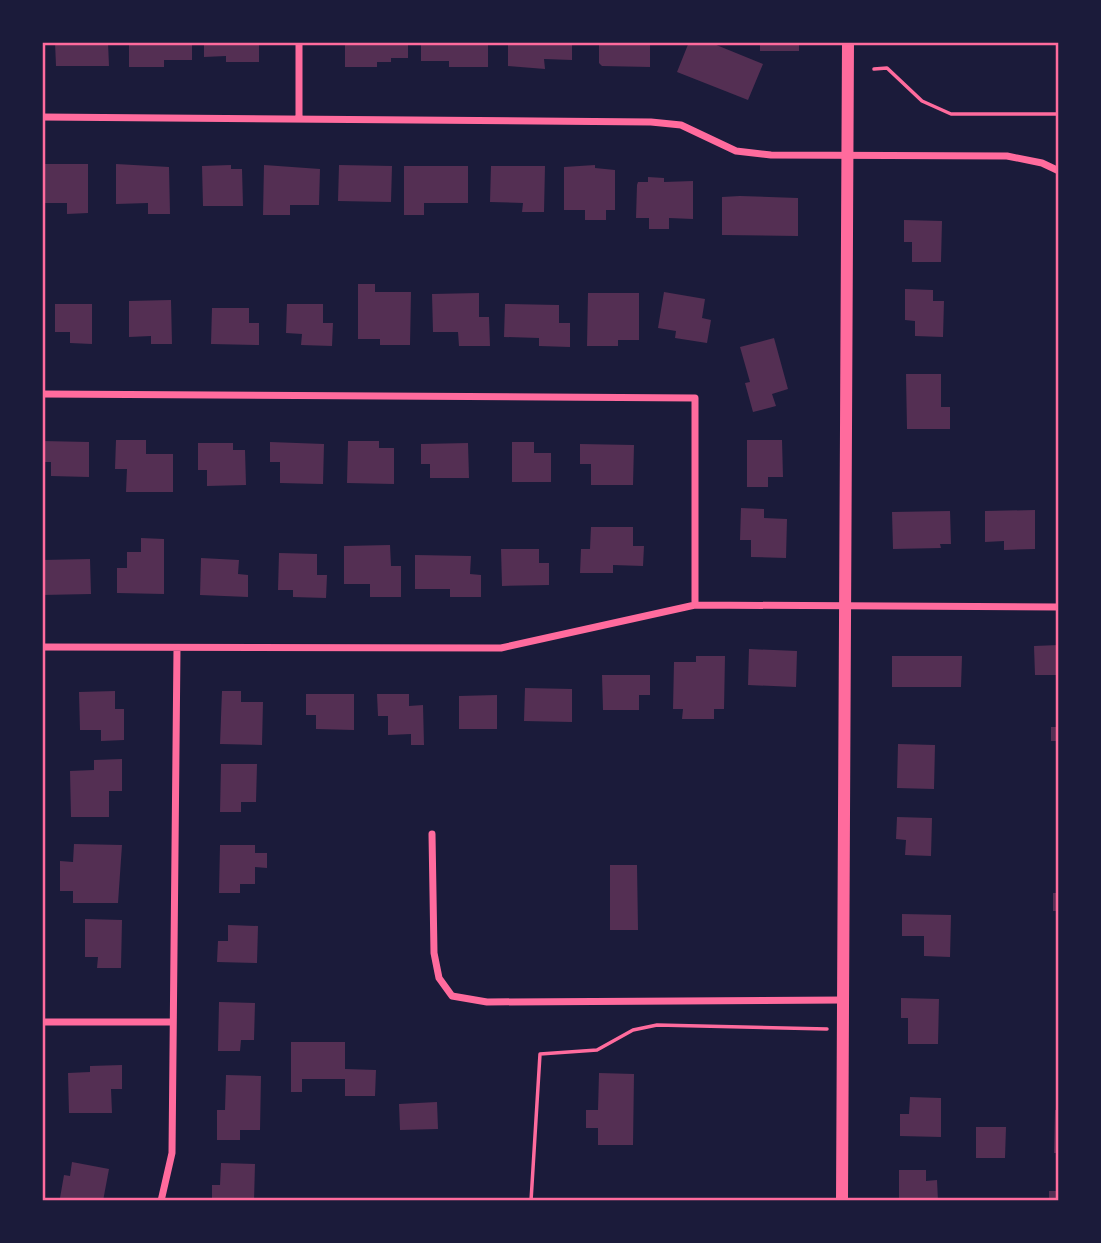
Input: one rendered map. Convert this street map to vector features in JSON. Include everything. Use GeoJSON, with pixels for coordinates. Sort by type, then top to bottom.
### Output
{"type":"FeatureCollection","features":[{"type":"Feature","properties":{"kind":"main road"},"geometry":{"type":"LineString","coordinates":[[842,1201],[848,42]]}},
{"type":"Feature","properties":{"kind":"street"},"geometry":{"type":"LineString","coordinates":[[299,42],[299,117]]}},
{"type":"Feature","properties":{"kind":"street"},"geometry":{"type":"LineString","coordinates":[[42,117],[299,117],[651,122],[681,125],[736,151],[771,155],[1007,156],[1042,163],[1059,171]]}},
{"type":"Feature","properties":{"kind":"street"},"geometry":{"type":"LineString","coordinates":[[42,394],[695,398],[695,605]]}},
{"type":"Feature","properties":{"kind":"street"},"geometry":{"type":"LineString","coordinates":[[42,647],[502,648],[695,605],[1059,607]]}},
{"type":"Feature","properties":{"kind":"street"},"geometry":{"type":"LineString","coordinates":[[161,1201],[172,1153],[177,648]]}},
{"type":"Feature","properties":{"kind":"street"},"geometry":{"type":"LineString","coordinates":[[432,834],[434,953],[439,978],[452,996],[487,1002],[843,1000]]}},
{"type":"Feature","properties":{"kind":"street"},"geometry":{"type":"LineString","coordinates":[[42,1021],[173,1021]]}},
{"type":"Feature","properties":{"kind":"path"},"geometry":{"type":"LineString","coordinates":[[874,69],[887,68],[922,101],[951,114],[1059,114]]}},
{"type":"Feature","properties":{"kind":"path"},"geometry":{"type":"LineString","coordinates":[[531,1201],[540,1054],[597,1050],[633,1030],[657,1025],[843,1029]]}},
{"type":"Feature","properties":{"kind":"building"},"geometry":{"type":"Polygon","coordinates":[[[55,42],[108,42],[109,66],[56,66],[55,42]]]}},
{"type":"Feature","properties":{"kind":"building"},"geometry":{"type":"Polygon","coordinates":[[[129,42],[192,42],[192,60],[164,60],[164,67],[129,67],[129,42]]]}},
{"type":"Feature","properties":{"kind":"building"},"geometry":{"type":"Polygon","coordinates":[[[204,42],[259,42],[259,62],[226,62],[226,56],[204,57],[204,42]]]}},
{"type":"Feature","properties":{"kind":"building"},"geometry":{"type":"Polygon","coordinates":[[[345,42],[408,42],[408,58],[391,58],[391,62],[377,62],[377,67],[345,67],[345,42]]]}},
{"type":"Feature","properties":{"kind":"building"},"geometry":{"type":"Polygon","coordinates":[[[421,42],[488,42],[488,67],[449,67],[449,61],[421,61],[421,42]]]}},
{"type":"Feature","properties":{"kind":"building"},"geometry":{"type":"Polygon","coordinates":[[[508,42],[572,42],[572,60],[544,59],[545,69],[508,66],[508,42]]]}},
{"type":"Feature","properties":{"kind":"building"},"geometry":{"type":"Polygon","coordinates":[[[599,42],[650,42],[650,67],[602,66],[599,63],[599,42]]]}},
{"type":"Feature","properties":{"kind":"building"},"geometry":{"type":"Polygon","coordinates":[[[689,42],[709,42],[763,64],[748,100],[677,72],[689,42]]]}},
{"type":"Feature","properties":{"kind":"building"},"geometry":{"type":"Polygon","coordinates":[[[760,42],[799,42],[799,51],[760,51],[760,42]]]}},
{"type":"Feature","properties":{"kind":"building"},"geometry":{"type":"Polygon","coordinates":[[[42,164],[88,164],[88,213],[67,214],[67,203],[42,203],[42,164]]]}},
{"type":"Feature","properties":{"kind":"building"},"geometry":{"type":"Polygon","coordinates":[[[116,164],[169,167],[170,214],[148,214],[148,203],[116,204],[116,164]]]}},
{"type":"Feature","properties":{"kind":"building"},"geometry":{"type":"Polygon","coordinates":[[[231,165],[231,169],[242,169],[243,206],[203,206],[202,166],[231,165]]]}},
{"type":"Feature","properties":{"kind":"building"},"geometry":{"type":"Polygon","coordinates":[[[264,165],[320,169],[319,205],[290,205],[290,215],[263,215],[264,165]]]}},
{"type":"Feature","properties":{"kind":"building"},"geometry":{"type":"Polygon","coordinates":[[[339,165],[392,166],[391,202],[338,201],[339,165]]]}},
{"type":"Feature","properties":{"kind":"building"},"geometry":{"type":"Polygon","coordinates":[[[595,165],[595,168],[615,170],[615,210],[606,210],[606,220],[585,220],[585,210],[564,210],[564,167],[595,165]]]}},
{"type":"Feature","properties":{"kind":"building"},"geometry":{"type":"Polygon","coordinates":[[[404,166],[468,166],[468,203],[424,203],[424,215],[404,215],[404,166]]]}},
{"type":"Feature","properties":{"kind":"building"},"geometry":{"type":"Polygon","coordinates":[[[491,166],[545,166],[544,212],[522,212],[523,203],[490,202],[491,166]]]}},
{"type":"Feature","properties":{"kind":"building"},"geometry":{"type":"Polygon","coordinates":[[[648,177],[664,178],[664,182],[693,181],[693,219],[669,218],[669,229],[649,229],[649,218],[636,218],[637,185],[638,182],[648,182],[648,177]]]}},
{"type":"Feature","properties":{"kind":"building"},"geometry":{"type":"Polygon","coordinates":[[[722,197],[798,198],[798,236],[722,235],[722,197]]]}},
{"type":"Feature","properties":{"kind":"building"},"geometry":{"type":"Polygon","coordinates":[[[904,220],[942,221],[941,262],[912,262],[912,242],[904,242],[904,220]]]}},
{"type":"Feature","properties":{"kind":"building"},"geometry":{"type":"Polygon","coordinates":[[[358,284],[375,284],[375,292],[411,292],[410,345],[380,345],[380,339],[358,339],[358,284]]]}},
{"type":"Feature","properties":{"kind":"building"},"geometry":{"type":"Polygon","coordinates":[[[905,289],[933,290],[933,301],[944,301],[943,337],[915,336],[915,321],[905,320],[905,289]]]}},
{"type":"Feature","properties":{"kind":"building"},"geometry":{"type":"Polygon","coordinates":[[[664,292],[705,299],[702,318],[711,320],[707,343],[675,338],[676,331],[658,328],[664,292]]]}},
{"type":"Feature","properties":{"kind":"building"},"geometry":{"type":"Polygon","coordinates":[[[479,293],[479,317],[489,317],[490,346],[459,346],[458,332],[433,332],[432,294],[479,293]]]}},
{"type":"Feature","properties":{"kind":"building"},"geometry":{"type":"Polygon","coordinates":[[[588,293],[639,293],[639,340],[618,340],[618,346],[587,346],[588,293]]]}},
{"type":"Feature","properties":{"kind":"building"},"geometry":{"type":"Polygon","coordinates":[[[171,300],[172,344],[151,344],[151,336],[129,337],[129,301],[171,300]]]}},
{"type":"Feature","properties":{"kind":"building"},"geometry":{"type":"Polygon","coordinates":[[[55,304],[92,304],[92,344],[70,343],[70,332],[55,332],[55,304]]]}},
{"type":"Feature","properties":{"kind":"building"},"geometry":{"type":"Polygon","coordinates":[[[287,304],[323,304],[323,323],[333,323],[332,346],[301,345],[302,334],[286,333],[287,304]]]}},
{"type":"Feature","properties":{"kind":"building"},"geometry":{"type":"Polygon","coordinates":[[[505,304],[559,305],[559,323],[570,323],[570,347],[539,346],[539,338],[504,337],[505,304]]]}},
{"type":"Feature","properties":{"kind":"building"},"geometry":{"type":"Polygon","coordinates":[[[212,308],[249,308],[249,323],[259,323],[259,345],[211,344],[212,308]]]}},
{"type":"Feature","properties":{"kind":"building"},"geometry":{"type":"Polygon","coordinates":[[[774,338],[788,389],[772,394],[776,406],[753,412],[745,383],[750,382],[740,347],[774,338]]]}},
{"type":"Feature","properties":{"kind":"building"},"geometry":{"type":"Polygon","coordinates":[[[906,374],[941,374],[941,407],[950,407],[950,429],[907,429],[906,374]]]}},
{"type":"Feature","properties":{"kind":"building"},"geometry":{"type":"Polygon","coordinates":[[[116,440],[146,440],[146,454],[173,454],[173,492],[126,492],[127,469],[115,469],[116,440]]]}},
{"type":"Feature","properties":{"kind":"building"},"geometry":{"type":"Polygon","coordinates":[[[747,440],[782,440],[783,477],[768,477],[768,487],[747,487],[747,440]]]}},
{"type":"Feature","properties":{"kind":"building"},"geometry":{"type":"Polygon","coordinates":[[[42,441],[89,442],[89,477],[51,476],[51,462],[42,462],[42,441]]]}},
{"type":"Feature","properties":{"kind":"building"},"geometry":{"type":"Polygon","coordinates":[[[348,441],[379,441],[379,448],[394,448],[394,484],[347,483],[348,441]]]}},
{"type":"Feature","properties":{"kind":"building"},"geometry":{"type":"Polygon","coordinates":[[[270,442],[324,444],[323,484],[280,483],[280,462],[270,462],[270,442]]]}},
{"type":"Feature","properties":{"kind":"building"},"geometry":{"type":"Polygon","coordinates":[[[512,442],[534,442],[534,453],[551,453],[551,482],[512,482],[512,442]]]}},
{"type":"Feature","properties":{"kind":"building"},"geometry":{"type":"Polygon","coordinates":[[[198,443],[233,443],[233,450],[245,450],[246,485],[207,486],[207,470],[198,470],[198,443]]]}},
{"type":"Feature","properties":{"kind":"building"},"geometry":{"type":"Polygon","coordinates":[[[468,443],[469,478],[430,478],[430,464],[421,464],[421,444],[468,443]]]}},
{"type":"Feature","properties":{"kind":"building"},"geometry":{"type":"Polygon","coordinates":[[[580,444],[634,445],[633,485],[591,485],[591,464],[580,464],[580,444]]]}},
{"type":"Feature","properties":{"kind":"building"},"geometry":{"type":"Polygon","coordinates":[[[741,508],[764,509],[764,518],[787,519],[786,558],[751,557],[751,540],[740,540],[741,508]]]}},
{"type":"Feature","properties":{"kind":"building"},"geometry":{"type":"Polygon","coordinates":[[[1035,510],[1035,549],[1004,550],[1004,541],[985,542],[985,511],[1035,510]]]}},
{"type":"Feature","properties":{"kind":"building"},"geometry":{"type":"Polygon","coordinates":[[[950,511],[951,544],[940,544],[941,548],[893,549],[892,512],[950,511]]]}},
{"type":"Feature","properties":{"kind":"building"},"geometry":{"type":"Polygon","coordinates":[[[591,527],[633,527],[633,546],[644,546],[643,566],[613,565],[613,573],[580,573],[581,549],[590,549],[591,527]]]}},
{"type":"Feature","properties":{"kind":"building"},"geometry":{"type":"Polygon","coordinates":[[[141,538],[164,539],[164,594],[117,593],[117,568],[127,568],[127,552],[141,552],[141,538]]]}},
{"type":"Feature","properties":{"kind":"building"},"geometry":{"type":"Polygon","coordinates":[[[390,545],[391,566],[401,566],[401,597],[370,597],[370,584],[344,584],[344,546],[390,545]]]}},
{"type":"Feature","properties":{"kind":"building"},"geometry":{"type":"Polygon","coordinates":[[[501,549],[539,549],[539,563],[549,563],[549,585],[502,586],[501,549]]]}},
{"type":"Feature","properties":{"kind":"building"},"geometry":{"type":"Polygon","coordinates":[[[279,553],[317,554],[317,575],[327,575],[326,598],[293,597],[293,590],[278,590],[279,553]]]}},
{"type":"Feature","properties":{"kind":"building"},"geometry":{"type":"Polygon","coordinates":[[[415,555],[471,556],[470,574],[481,575],[481,597],[450,597],[450,589],[415,589],[415,555]]]}},
{"type":"Feature","properties":{"kind":"building"},"geometry":{"type":"Polygon","coordinates":[[[201,558],[239,560],[238,574],[248,575],[248,597],[200,595],[201,558]]]}},
{"type":"Feature","properties":{"kind":"building"},"geometry":{"type":"Polygon","coordinates":[[[90,559],[91,594],[42,595],[42,560],[90,559]]]}},
{"type":"Feature","properties":{"kind":"building"},"geometry":{"type":"Polygon","coordinates":[[[1059,645],[1059,675],[1035,675],[1034,646],[1059,645]]]}},
{"type":"Feature","properties":{"kind":"building"},"geometry":{"type":"Polygon","coordinates":[[[749,649],[797,651],[796,687],[748,685],[749,649]]]}},
{"type":"Feature","properties":{"kind":"building"},"geometry":{"type":"Polygon","coordinates":[[[696,656],[725,656],[724,709],[714,709],[714,719],[682,719],[683,709],[673,709],[674,662],[696,662],[696,656]]]}},
{"type":"Feature","properties":{"kind":"building"},"geometry":{"type":"Polygon","coordinates":[[[892,656],[962,656],[961,687],[892,687],[892,656]]]}},
{"type":"Feature","properties":{"kind":"building"},"geometry":{"type":"Polygon","coordinates":[[[602,675],[650,675],[650,695],[639,695],[639,710],[603,710],[602,675]]]}},
{"type":"Feature","properties":{"kind":"building"},"geometry":{"type":"Polygon","coordinates":[[[525,688],[572,689],[572,722],[524,721],[525,688]]]}},
{"type":"Feature","properties":{"kind":"building"},"geometry":{"type":"Polygon","coordinates":[[[115,691],[115,709],[124,709],[124,740],[101,741],[101,730],[80,730],[79,692],[115,691]]]}},
{"type":"Feature","properties":{"kind":"building"},"geometry":{"type":"Polygon","coordinates":[[[222,691],[241,691],[241,702],[263,702],[262,745],[220,744],[222,691]]]}},
{"type":"Feature","properties":{"kind":"building"},"geometry":{"type":"Polygon","coordinates":[[[306,694],[354,694],[354,730],[316,729],[316,715],[306,715],[306,694]]]}},
{"type":"Feature","properties":{"kind":"building"},"geometry":{"type":"Polygon","coordinates":[[[377,694],[409,694],[409,706],[423,705],[424,745],[411,745],[411,734],[388,735],[388,716],[378,716],[377,694]]]}},
{"type":"Feature","properties":{"kind":"building"},"geometry":{"type":"Polygon","coordinates":[[[497,695],[497,729],[459,729],[459,696],[497,695]]]}},
{"type":"Feature","properties":{"kind":"building"},"geometry":{"type":"Polygon","coordinates":[[[1051,727],[1059,727],[1059,741],[1051,741],[1051,727]]]}},
{"type":"Feature","properties":{"kind":"building"},"geometry":{"type":"Polygon","coordinates":[[[898,744],[935,745],[934,789],[897,788],[898,744]]]}},
{"type":"Feature","properties":{"kind":"building"},"geometry":{"type":"Polygon","coordinates":[[[122,759],[122,791],[109,791],[109,817],[71,817],[70,771],[94,770],[94,760],[122,759]]]}},
{"type":"Feature","properties":{"kind":"building"},"geometry":{"type":"Polygon","coordinates":[[[221,764],[257,764],[256,802],[241,802],[241,812],[220,812],[221,764]]]}},
{"type":"Feature","properties":{"kind":"building"},"geometry":{"type":"Polygon","coordinates":[[[897,817],[932,818],[931,856],[905,855],[906,840],[896,839],[897,817]]]}},
{"type":"Feature","properties":{"kind":"building"},"geometry":{"type":"Polygon","coordinates":[[[74,844],[122,845],[118,903],[73,903],[73,891],[60,891],[60,861],[73,862],[74,844]]]}},
{"type":"Feature","properties":{"kind":"building"},"geometry":{"type":"Polygon","coordinates":[[[220,845],[255,845],[255,853],[267,853],[267,868],[255,867],[255,884],[240,884],[240,893],[219,893],[220,845]]]}},
{"type":"Feature","properties":{"kind":"building"},"geometry":{"type":"Polygon","coordinates":[[[610,865],[637,865],[638,930],[610,930],[610,865]]]}},
{"type":"Feature","properties":{"kind":"building"},"geometry":{"type":"Polygon","coordinates":[[[1053,893],[1059,893],[1059,911],[1053,911],[1053,893]]]}},
{"type":"Feature","properties":{"kind":"building"},"geometry":{"type":"Polygon","coordinates":[[[902,914],[951,915],[950,957],[924,956],[924,936],[902,936],[902,914]]]}},
{"type":"Feature","properties":{"kind":"building"},"geometry":{"type":"Polygon","coordinates":[[[85,919],[122,920],[121,968],[97,968],[98,957],[85,957],[85,919]]]}},
{"type":"Feature","properties":{"kind":"building"},"geometry":{"type":"Polygon","coordinates":[[[228,925],[258,926],[257,963],[217,962],[218,941],[228,941],[228,925]]]}},
{"type":"Feature","properties":{"kind":"building"},"geometry":{"type":"Polygon","coordinates":[[[901,998],[939,999],[938,1044],[908,1044],[908,1018],[901,1018],[901,998]]]}},
{"type":"Feature","properties":{"kind":"building"},"geometry":{"type":"Polygon","coordinates":[[[219,1002],[255,1003],[254,1040],[241,1040],[240,1051],[218,1051],[219,1002]]]}},
{"type":"Feature","properties":{"kind":"building"},"geometry":{"type":"Polygon","coordinates":[[[291,1042],[345,1042],[345,1069],[376,1070],[375,1096],[345,1096],[345,1079],[302,1079],[302,1092],[291,1092],[291,1042]]]}},
{"type":"Feature","properties":{"kind":"building"},"geometry":{"type":"Polygon","coordinates":[[[122,1065],[122,1089],[111,1089],[112,1113],[69,1113],[68,1073],[90,1072],[90,1066],[122,1065]]]}},
{"type":"Feature","properties":{"kind":"building"},"geometry":{"type":"Polygon","coordinates":[[[599,1073],[634,1074],[633,1145],[598,1145],[598,1128],[586,1128],[586,1110],[598,1110],[599,1073]]]}},
{"type":"Feature","properties":{"kind":"building"},"geometry":{"type":"Polygon","coordinates":[[[226,1075],[261,1076],[260,1130],[240,1130],[240,1140],[217,1140],[217,1110],[225,1110],[226,1075]]]}},
{"type":"Feature","properties":{"kind":"building"},"geometry":{"type":"Polygon","coordinates":[[[910,1097],[941,1098],[941,1137],[900,1136],[900,1114],[909,1114],[910,1097]]]}},
{"type":"Feature","properties":{"kind":"building"},"geometry":{"type":"Polygon","coordinates":[[[437,1102],[438,1129],[400,1130],[399,1104],[437,1102]]]}},
{"type":"Feature","properties":{"kind":"building"},"geometry":{"type":"Polygon","coordinates":[[[1055,1110],[1059,1110],[1059,1153],[1054,1153],[1055,1110]]]}},
{"type":"Feature","properties":{"kind":"building"},"geometry":{"type":"Polygon","coordinates":[[[976,1127],[1006,1127],[1005,1158],[976,1158],[976,1127]]]}},
{"type":"Feature","properties":{"kind":"building"},"geometry":{"type":"Polygon","coordinates":[[[72,1162],[109,1169],[103,1201],[60,1198],[64,1175],[70,1176],[72,1162]]]}},
{"type":"Feature","properties":{"kind":"building"},"geometry":{"type":"Polygon","coordinates":[[[221,1163],[255,1164],[254,1201],[212,1201],[212,1185],[220,1185],[221,1163]]]}},
{"type":"Feature","properties":{"kind":"building"},"geometry":{"type":"Polygon","coordinates":[[[899,1170],[926,1170],[926,1181],[937,1180],[938,1201],[899,1201],[899,1170]]]}},
{"type":"Feature","properties":{"kind":"building"},"geometry":{"type":"Polygon","coordinates":[[[1049,1191],[1059,1191],[1059,1201],[1049,1201],[1049,1191]]]}}]}
